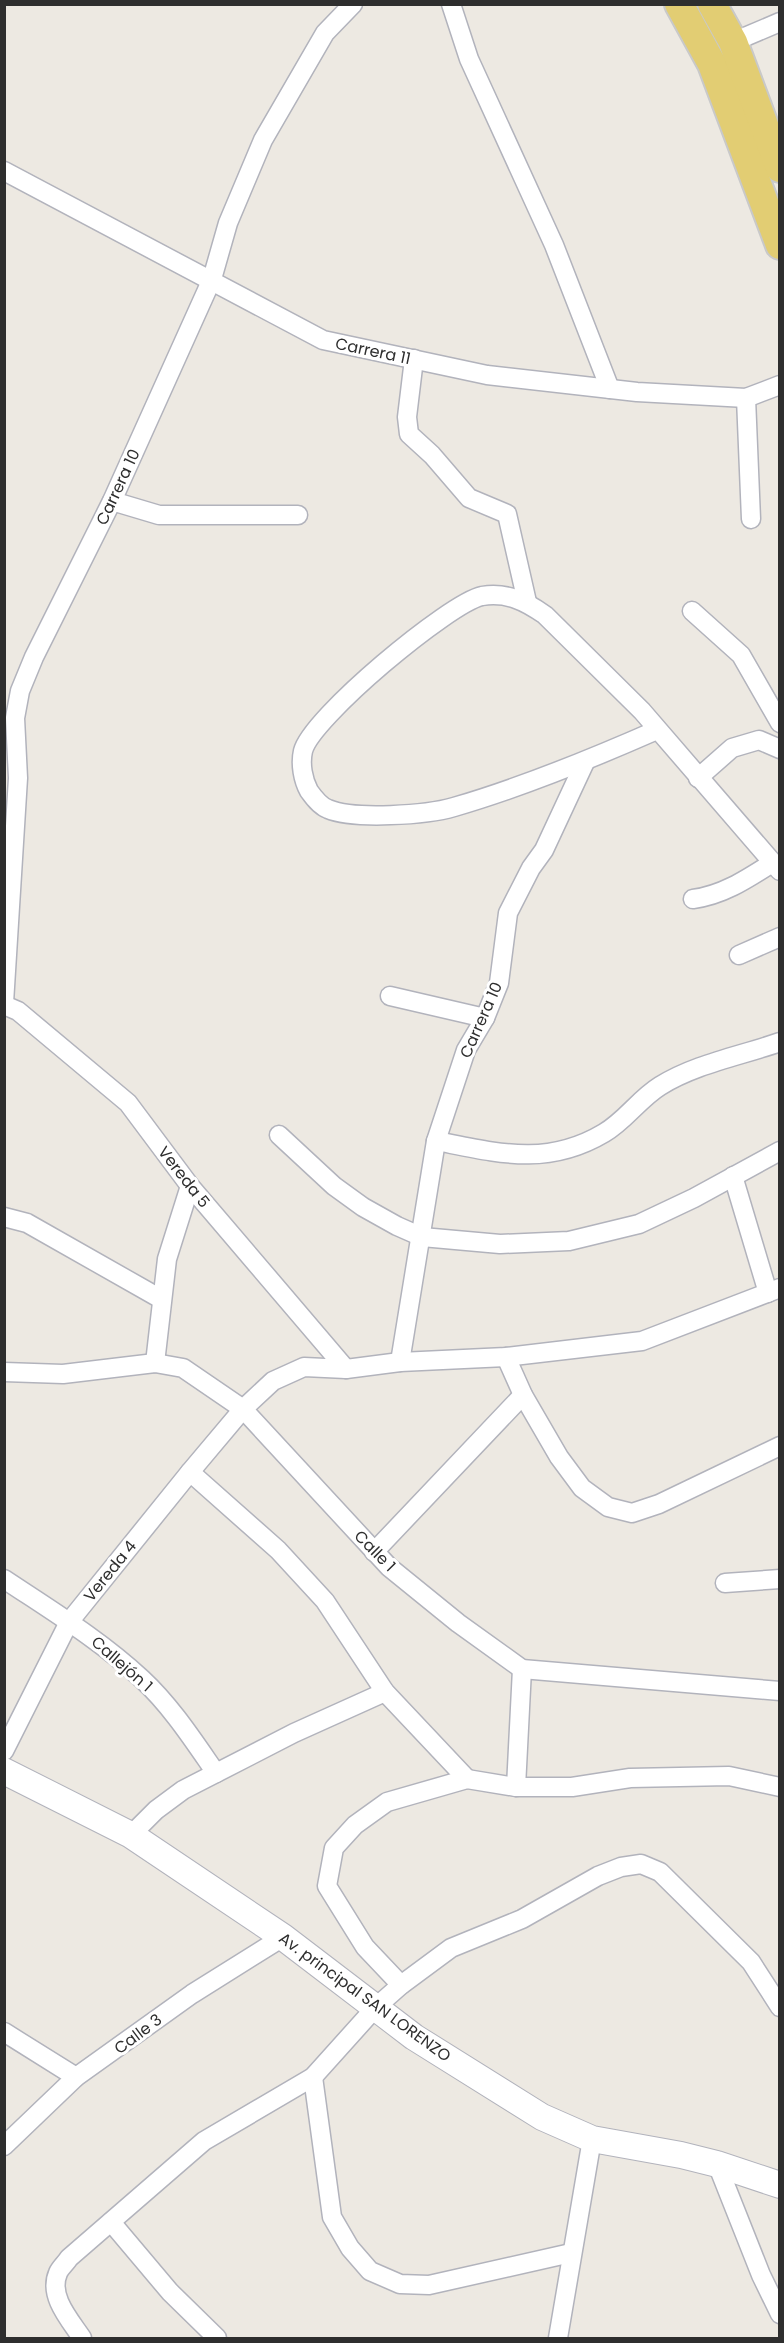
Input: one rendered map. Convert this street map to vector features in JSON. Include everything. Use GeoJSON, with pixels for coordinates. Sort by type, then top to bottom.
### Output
{"type":"FeatureCollection","features":[{"type":"Feature","properties":{"kind":"main road"},"geometry":{"type":"LineString","coordinates":[[679,4],[712,64],[780,245]]}},
{"type":"Feature","properties":{"kind":"main road"},"geometry":{"type":"LineString","coordinates":[[712,4],[733,42],[780,168]]}},
{"type":"Feature","properties":{"kind":"main road","name":"Av. principal SAN LORENZO"},"geometry":{"type":"LineString","coordinates":[[4,1771],[131,1835],[282,1937],[414,2037],[542,2117],[592,2139],[681,2155],[717,2164],[780,2185]]}},
{"type":"Feature","properties":{"kind":"street","name":"Carrera 10"},"geometry":{"type":"LineString","coordinates":[[4,1004],[11,777],[15,718],[20,691],[34,657],[112,501],[212,279],[228,223],[263,140],[325,33],[353,4]]}},
{"type":"Feature","properties":{"kind":"street"},"geometry":{"type":"LineString","coordinates":[[451,4],[470,59],[554,245],[610,389]]}},
{"type":"Feature","properties":{"kind":"street"},"geometry":{"type":"LineString","coordinates":[[733,42],[780,22]]}},
{"type":"Feature","properties":{"kind":"street","name":"Carrera 11"},"geometry":{"type":"LineString","coordinates":[[4,171],[212,279],[323,340],[487,375],[610,389],[746,398],[780,385]]}},
{"type":"Feature","properties":{"kind":"street"},"geometry":{"type":"LineString","coordinates":[[414,359],[407,417],[409,434],[438,462],[469,498],[507,514],[527,602]]}},
{"type":"Feature","properties":{"kind":"street"},"geometry":{"type":"LineString","coordinates":[[746,398],[751,519]]}},
{"type":"Feature","properties":{"kind":"street"},"geometry":{"type":"LineString","coordinates":[[112,501],[159,515],[298,515]]}},
{"type":"Feature","properties":{"kind":"street"},"geometry":{"type":"LineString","coordinates":[[657,730],[585,762],[452,808],[379,816],[342,813],[326,809],[314,799],[305,784],[303,752],[309,736],[340,702],[396,652],[462,606],[481,597],[507,595],[527,602],[553,623],[642,711],[776,867],[710,897],[693,899]]}},
{"type":"Feature","properties":{"kind":"street"},"geometry":{"type":"LineString","coordinates":[[692,611],[741,655],[780,723]]}},
{"type":"Feature","properties":{"kind":"street"},"geometry":{"type":"LineString","coordinates":[[699,778],[732,748],[759,740],[780,749]]}},
{"type":"Feature","properties":{"kind":"street","name":"Carrera 10"},"geometry":{"type":"LineString","coordinates":[[400,1362],[436,1141],[466,1050],[485,1018],[500,983],[508,913],[531,868],[544,850],[585,762]]}},
{"type":"Feature","properties":{"kind":"street"},"geometry":{"type":"LineString","coordinates":[[739,955],[780,937]]}},
{"type":"Feature","properties":{"kind":"street"},"geometry":{"type":"LineString","coordinates":[[390,996],[485,1018]]}},
{"type":"Feature","properties":{"kind":"street","name":"Vereda 5"},"geometry":{"type":"LineString","coordinates":[[4,1004],[18,1011],[128,1103],[190,1186],[346,1369]]}},
{"type":"Feature","properties":{"kind":"street"},"geometry":{"type":"LineString","coordinates":[[436,1141],[530,1156],[569,1150],[605,1132],[659,1086],[685,1073],[780,1042]]}},
{"type":"Feature","properties":{"kind":"street"},"geometry":{"type":"LineString","coordinates":[[279,1135],[334,1186],[372,1211],[422,1237],[500,1244],[569,1241],[639,1224],[694,1198],[780,1151]]}},
{"type":"Feature","properties":{"kind":"street"},"geometry":{"type":"LineString","coordinates":[[733,1176],[774,1291]]}},
{"type":"Feature","properties":{"kind":"street"},"geometry":{"type":"LineString","coordinates":[[155,1363],[167,1259],[190,1186]]}},
{"type":"Feature","properties":{"kind":"street"},"geometry":{"type":"LineString","coordinates":[[4,1217],[27,1223],[161,1299]]}},
{"type":"Feature","properties":{"kind":"street","name":"Vereda 4"},"geometry":{"type":"LineString","coordinates":[[4,1751],[69,1622],[243,1409],[273,1382],[304,1367],[346,1369],[400,1362],[506,1357],[642,1341],[774,1291]]}},
{"type":"Feature","properties":{"kind":"street"},"geometry":{"type":"LineString","coordinates":[[506,1357],[523,1395],[559,1457],[582,1488],[608,1507],[632,1513],[658,1504],[780,1446]]}},
{"type":"Feature","properties":{"kind":"street","name":"Calle 1"},"geometry":{"type":"LineString","coordinates":[[4,1372],[63,1374],[155,1363],[183,1368],[243,1409],[388,1567],[458,1623],[522,1669]]}},
{"type":"Feature","properties":{"kind":"street"},"geometry":{"type":"LineString","coordinates":[[374,1552],[523,1395]]}},
{"type":"Feature","properties":{"kind":"street"},"geometry":{"type":"LineString","coordinates":[[190,1472],[278,1550],[325,1601],[385,1692],[467,1779]]}},
{"type":"Feature","properties":{"kind":"street","name":"Callejón 1"},"geometry":{"type":"LineString","coordinates":[[4,1579],[97,1640],[143,1680],[173,1712],[216,1773]]}},
{"type":"Feature","properties":{"kind":"street"},"geometry":{"type":"LineString","coordinates":[[725,1583],[780,1579]]}},
{"type":"Feature","properties":{"kind":"street"},"geometry":{"type":"LineString","coordinates":[[516,1787],[522,1669],[780,1691]]}},
{"type":"Feature","properties":{"kind":"street"},"geometry":{"type":"LineString","coordinates":[[131,1835],[156,1810],[183,1790],[294,1733],[385,1692]]}},
{"type":"Feature","properties":{"kind":"street"},"geometry":{"type":"LineString","coordinates":[[401,1985],[365,1947],[327,1887],[334,1848],[355,1825],[387,1802],[467,1779],[516,1787],[572,1787],[630,1778],[729,1776],[780,1787]]}},
{"type":"Feature","properties":{"kind":"street"},"geometry":{"type":"LineString","coordinates":[[82,2338],[58,2301],[55,2285],[58,2272],[69,2258],[204,2141],[313,2077],[375,2008],[401,1985],[451,1948],[522,1918],[598,1876],[621,1867],[641,1864],[660,1872],[751,1962],[780,2007]]}},
{"type":"Feature","properties":{"kind":"street","name":"Calle 3"},"geometry":{"type":"LineString","coordinates":[[4,2146],[76,2078],[192,1994],[282,1937]]}},
{"type":"Feature","properties":{"kind":"street"},"geometry":{"type":"LineString","coordinates":[[4,2032],[76,2078]]}},
{"type":"Feature","properties":{"kind":"street"},"geometry":{"type":"LineString","coordinates":[[313,2077],[332,2217],[350,2248],[370,2271],[400,2284],[429,2286],[571,2253]]}},
{"type":"Feature","properties":{"kind":"street"},"geometry":{"type":"LineString","coordinates":[[558,2338],[592,2139]]}},
{"type":"Feature","properties":{"kind":"street"},"geometry":{"type":"LineString","coordinates":[[717,2164],[761,2275],[780,2314]]}},
{"type":"Feature","properties":{"kind":"street"},"geometry":{"type":"LineString","coordinates":[[111,2222],[170,2292],[217,2338]]}}]}
